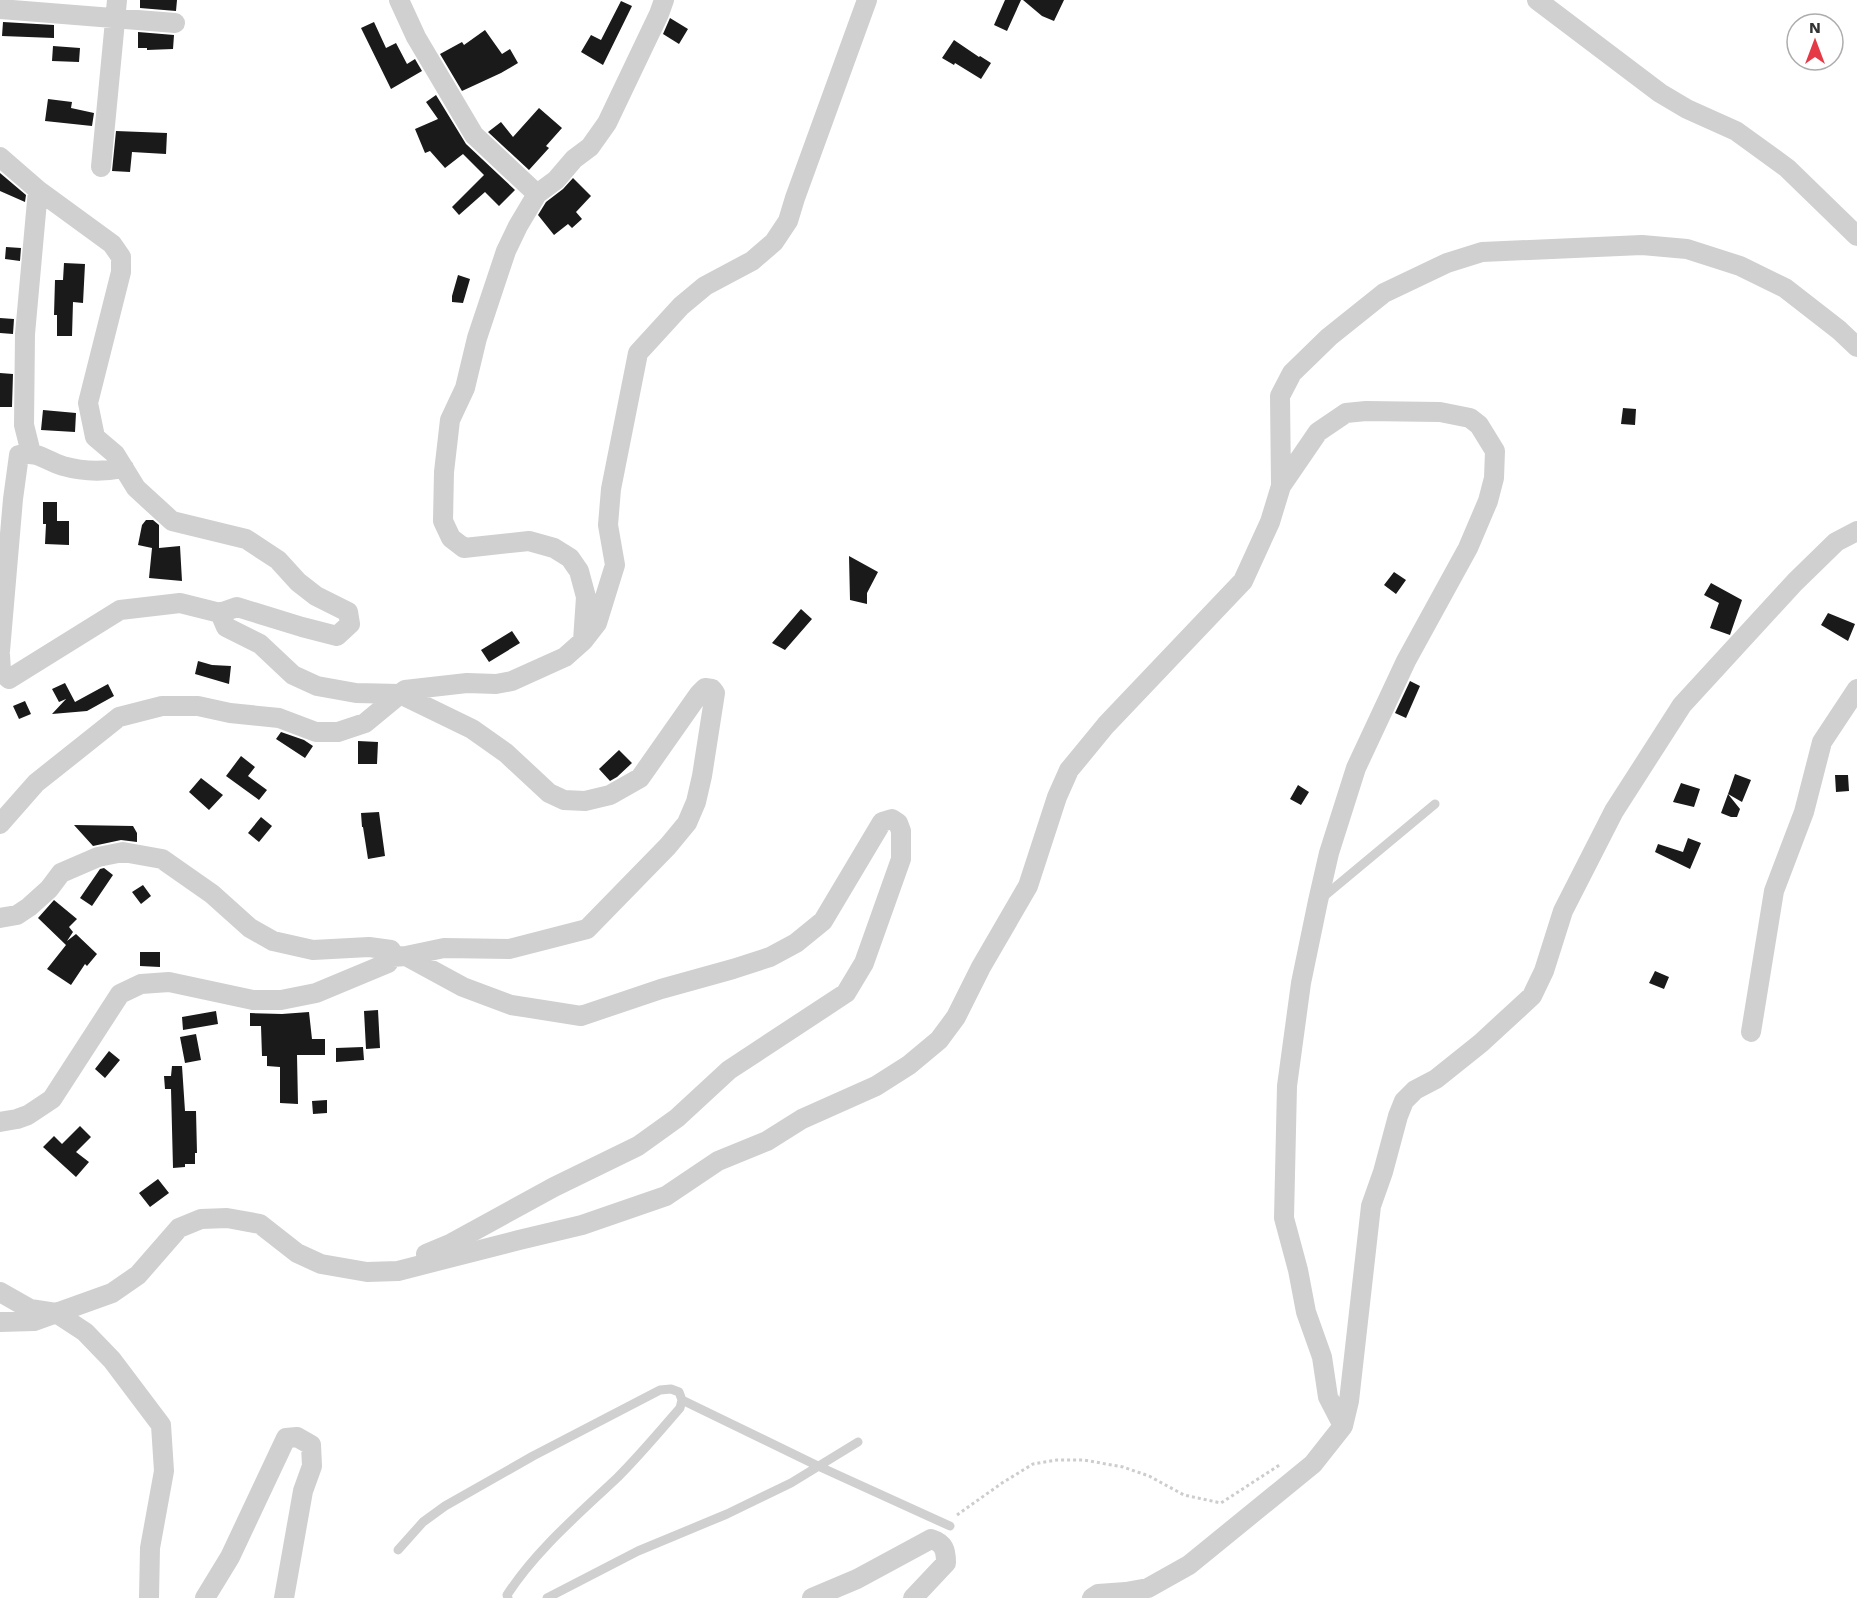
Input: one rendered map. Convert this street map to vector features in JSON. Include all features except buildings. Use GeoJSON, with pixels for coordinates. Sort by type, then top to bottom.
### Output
{"type":"FeatureCollection","features":[{"type":"Feature","properties":{"kind":"street"},"geometry":{"type":"LineString","coordinates":[[399,0],[416,37],[474,135],[537,194]]}},
{"type":"Feature","properties":{"kind":"street"},"geometry":{"type":"LineString","coordinates":[[583,641],[586,597],[579,571],[570,558],[554,548],[529,541],[464,548],[451,538],[443,521],[444,472],[450,420],[465,388],[477,338],[506,251],[518,226],[537,194],[556,180],[574,159],[590,147],[607,123],[664,0]]}},
{"type":"Feature","properties":{"kind":"street"},"geometry":{"type":"LineString","coordinates":[[0,824],[36,783],[119,717],[162,706],[198,706],[230,713],[279,718],[316,732],[338,732],[365,723],[405,690],[466,683],[496,684],[512,681],[565,657],[583,641],[597,622],[615,565],[608,525],[611,489],[638,353],[681,306],[705,286],[752,261],[774,242],[788,221],[867,0]]}},
{"type":"Feature","properties":{"kind":"street"},"geometry":{"type":"LineString","coordinates":[[1537,0],[1660,93],[1687,109],[1736,131],[1787,168],[1857,236]]}},
{"type":"Feature","properties":{"kind":"street"},"geometry":{"type":"LineString","coordinates":[[0,9],[116,9],[175,23]]}},
{"type":"Feature","properties":{"kind":"street"},"geometry":{"type":"LineString","coordinates":[[101,167],[116,9]]}},
{"type":"Feature","properties":{"kind":"street"},"geometry":{"type":"LineString","coordinates":[[0,157],[38,190],[112,244],[121,257],[121,272],[88,403],[95,437],[115,454],[124,468],[136,488],[172,521],[246,539],[278,560],[298,582],[316,596],[348,612],[350,624],[337,636],[237,607],[220,613],[180,603],[120,610],[9,679],[2,671],[0,653],[19,455],[32,453],[64,466],[101,472],[124,468]]}},
{"type":"Feature","properties":{"kind":"street"},"geometry":{"type":"LineString","coordinates":[[32,453],[24,424],[25,346],[38,190]]}},
{"type":"Feature","properties":{"kind":"street"},"geometry":{"type":"LineString","coordinates":[[1281,486],[1280,396],[1292,373],[1329,337],[1384,293],[1447,262],[1482,252],[1642,244],[1687,249],[1740,266],[1785,288],[1857,347]]}},
{"type":"Feature","properties":{"kind":"street"},"geometry":{"type":"LineString","coordinates":[[0,1322],[34,1321],[111,1293],[138,1275],[179,1228],[201,1219],[227,1218],[260,1224],[297,1253],[321,1264],[367,1272],[398,1271],[582,1225],[666,1196],[718,1161],[767,1141],[802,1119],[876,1086],[909,1065],[939,1040],[956,1017],[981,967],[1028,886],[1057,797],[1069,770],[1106,725],[1243,580],[1269,522],[1281,486],[1318,432],[1346,413],[1440,412],[1470,418],[1479,424],[1495,451],[1494,478],[1479,525],[1406,662],[1356,768],[1329,853],[1318,901],[1301,983],[1287,1086],[1284,1218],[1306,1312],[1322,1357],[1328,1397],[1343,1426]]}},
{"type":"Feature","properties":{"kind":"street"},"geometry":{"type":"LineString","coordinates":[[1092,1598],[1098,1594],[1148,1588],[1189,1565],[1313,1464],[1343,1426],[1349,1401],[1371,1206],[1404,1101],[1415,1090],[1436,1079],[1481,1043],[1532,996],[1544,971],[1563,911],[1614,812],[1682,705],[1795,582],[1836,542],[1857,531]]}},
{"type":"Feature","properties":{"kind":"street"},"geometry":{"type":"LineString","coordinates":[[0,1122],[28,1115],[52,1099],[120,994],[141,984],[169,982],[253,1000],[281,1000],[316,993],[388,963],[399,956],[444,948],[509,949],[587,929],[687,824],[696,802],[702,776],[715,693],[711,689],[705,688],[699,694],[640,778],[610,795],[585,801],[564,800],[549,793],[506,753],[472,729],[400,694],[356,693],[317,686],[293,675],[260,644],[226,627],[220,613]]}},
{"type":"Feature","properties":{"kind":"street"},"geometry":{"type":"LineString","coordinates":[[1750,1032],[1774,891],[1804,812],[1822,742],[1857,689]]}},
{"type":"Feature","properties":{"kind":"street"},"geometry":{"type":"LineString","coordinates":[[0,918],[17,915],[30,907],[49,889],[61,873],[98,857],[123,852],[162,859],[212,894],[250,928],[273,941],[313,950],[369,947],[391,950],[463,987],[511,1005],[549,1013],[581,1016],[661,989],[770,957],[796,942],[823,921],[882,822],[892,819],[898,823],[901,831],[901,859],[864,963],[846,993],[729,1070],[676,1118],[638,1146],[450,1244],[385,1272]]}},
{"type":"Feature","properties":{"kind":"street"},"geometry":{"type":"LineString","coordinates":[[0,1292],[30,1309],[56,1312],[85,1332],[112,1360],[160,1425],[164,1471],[150,1548],[149,1598]]}},
{"type":"Feature","properties":{"kind":"street"},"geometry":{"type":"LineString","coordinates":[[205,1598],[230,1557],[286,1438],[297,1437],[311,1445],[312,1466],[303,1491],[284,1598]]}},
{"type":"Feature","properties":{"kind":"street"},"geometry":{"type":"LineString","coordinates":[[812,1598],[857,1579],[931,1539],[939,1541],[946,1550],[946,1563],[913,1598]]}},
{"type":"Feature","properties":{"kind":"lane"},"geometry":{"type":"LineString","coordinates":[[1318,901],[1435,804]]}},
{"type":"Feature","properties":{"kind":"lane"},"geometry":{"type":"LineString","coordinates":[[398,1550],[423,1522],[445,1506],[533,1456],[660,1390],[672,1389],[679,1392],[682,1400],[680,1408],[621,1473],[522,1573],[507,1595],[508,1598]]}},
{"type":"Feature","properties":{"kind":"lane"},"geometry":{"type":"LineString","coordinates":[[682,1400],[818,1466],[950,1526]]}},
{"type":"Feature","properties":{"kind":"lane"},"geometry":{"type":"LineString","coordinates":[[548,1598],[638,1551],[738,1509],[791,1482],[858,1442]]}},
{"type":"Feature","properties":{"kind":"path"},"geometry":{"type":"LineString","coordinates":[[950,1526],[959,1513],[1002,1482],[1033,1464],[1057,1460],[1084,1460],[1123,1467],[1149,1476],[1184,1495],[1221,1503],[1287,1461]]}}]}
